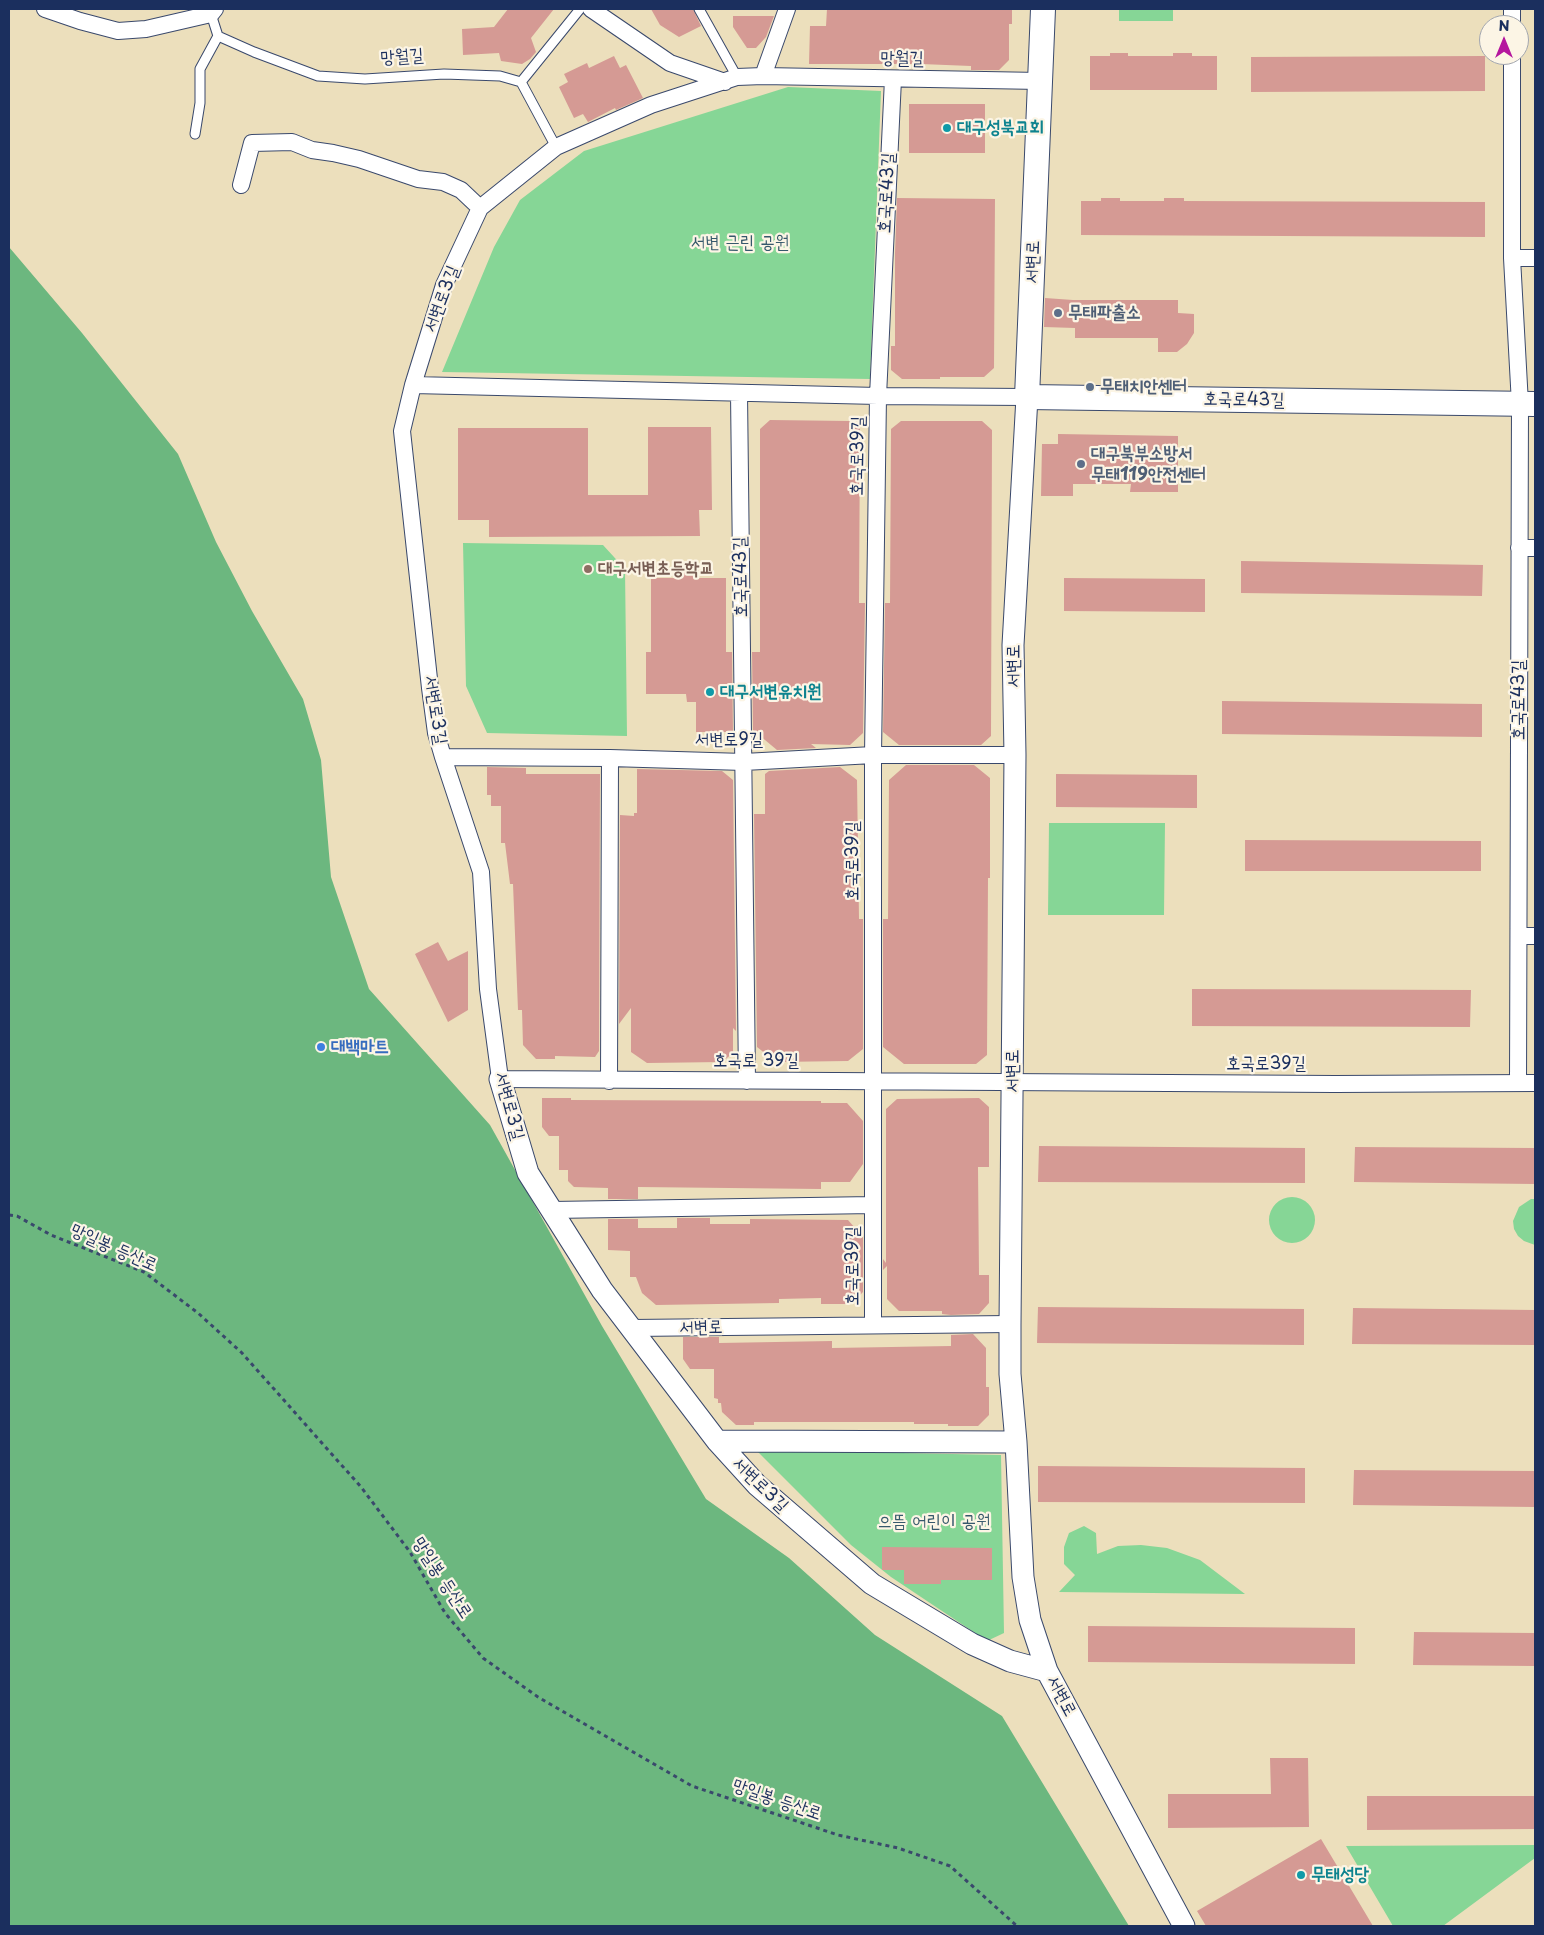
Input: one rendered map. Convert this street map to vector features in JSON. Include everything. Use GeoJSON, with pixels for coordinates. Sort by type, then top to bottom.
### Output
{"type":"FeatureCollection","features":[{"type":"Feature","properties":{"kind":"main road","name":"서변로"},"geometry":{"type":"LineString","coordinates":[[1028,397],[1043,9]]}},
{"type":"Feature","properties":{"kind":"main road","name":"호국로43길"},"geometry":{"type":"LineString","coordinates":[[1028,397],[1527,404]]}},
{"type":"Feature","properties":{"kind":"street"},"geometry":{"type":"LineString","coordinates":[[45,9],[118,31],[146,29],[213,12]]}},
{"type":"Feature","properties":{"kind":"street"},"geometry":{"type":"LineString","coordinates":[[591,9],[670,63],[731,79]]}},
{"type":"Feature","properties":{"kind":"street"},"geometry":{"type":"LineString","coordinates":[[764,76],[787,9]]}},
{"type":"Feature","properties":{"kind":"street","name":"호국로43길"},"geometry":{"type":"LineString","coordinates":[[1512,65],[1512,258],[1527,404],[1527,936]]}},
{"type":"Feature","properties":{"kind":"street","name":"서변로3길"},"geometry":{"type":"LineString","coordinates":[[764,76],[731,79],[651,105],[556,147],[480,208],[444,285],[412,385],[402,431],[436,733],[481,872],[488,989],[500,1079],[528,1173],[602,1290],[717,1441],[757,1485],[872,1584],[972,1644],[1010,1661],[1047,1671]]}},
{"type":"Feature","properties":{"kind":"street","name":"망월길"},"geometry":{"type":"LineString","coordinates":[[764,76],[1040,81]]}},
{"type":"Feature","properties":{"kind":"street","name":"호국로43길"},"geometry":{"type":"LineString","coordinates":[[878,396],[893,79]]}},
{"type":"Feature","properties":{"kind":"street"},"geometry":{"type":"LineString","coordinates":[[241,185],[252,143],[292,142],[312,150],[360,159],[418,179],[443,182],[461,190],[480,208]]}},
{"type":"Feature","properties":{"kind":"street"},"geometry":{"type":"LineString","coordinates":[[1512,258],[1535,258]]}},
{"type":"Feature","properties":{"kind":"street","name":"호국로43길"},"geometry":{"type":"LineString","coordinates":[[412,385],[878,396],[1028,397]]}},
{"type":"Feature","properties":{"kind":"street","name":"호국로43길"},"geometry":{"type":"LineString","coordinates":[[738,393],[744,762]]}},
{"type":"Feature","properties":{"kind":"street","name":"호국로39길"},"geometry":{"type":"LineString","coordinates":[[872,1325],[873,755],[878,396]]}},
{"type":"Feature","properties":{"kind":"street","name":"서변로"},"geometry":{"type":"LineString","coordinates":[[1028,397],[1013,645],[1015,755],[1010,1324],[1010,1374],[1024,1577],[1030,1620],[1047,1671],[1184,1926]]}},
{"type":"Feature","properties":{"kind":"street","name":"서변로9길"},"geometry":{"type":"LineString","coordinates":[[443,757],[610,758],[744,762],[873,755],[1015,755]]}},
{"type":"Feature","properties":{"kind":"street"},"geometry":{"type":"LineString","coordinates":[[609,1081],[610,758]]}},
{"type":"Feature","properties":{"kind":"street"},"geometry":{"type":"LineString","coordinates":[[744,762],[747,1081]]}},
{"type":"Feature","properties":{"kind":"street"},"geometry":{"type":"LineString","coordinates":[[1518,1083],[1527,936]]}},
{"type":"Feature","properties":{"kind":"street","name":"호국로 39길"},"geometry":{"type":"LineString","coordinates":[[500,1079],[1013,1082]]}},
{"type":"Feature","properties":{"kind":"street","name":"호국로39길"},"geometry":{"type":"LineString","coordinates":[[1013,1082],[1535,1083]]}},
{"type":"Feature","properties":{"kind":"street"},"geometry":{"type":"LineString","coordinates":[[552,1210],[873,1205]]}},
{"type":"Feature","properties":{"kind":"street","name":"서변로"},"geometry":{"type":"LineString","coordinates":[[632,1328],[1010,1324]]}},
{"type":"Feature","properties":{"kind":"street"},"geometry":{"type":"LineString","coordinates":[[717,1441],[1016,1442]]}},
{"type":"Feature","properties":{"kind":"lane"},"geometry":{"type":"LineString","coordinates":[[556,147],[521,82],[580,9]]}},
{"type":"Feature","properties":{"kind":"lane"},"geometry":{"type":"LineString","coordinates":[[699,9],[731,79]]}},
{"type":"Feature","properties":{"kind":"lane"},"geometry":{"type":"LineString","coordinates":[[195,134],[200,102],[200,69],[218,36],[213,12]]}},
{"type":"Feature","properties":{"kind":"lane","name":"망월길"},"geometry":{"type":"LineString","coordinates":[[218,36],[318,76],[365,79],[444,74],[500,76],[521,82]]}},
{"type":"Feature","properties":{"kind":"path","name":"망일봉 등산로"},"geometry":{"type":"LineString","coordinates":[[9,1215],[17,1216],[51,1235],[144,1272],[198,1313],[242,1353],[361,1487],[410,1552],[445,1612],[483,1658],[538,1697],[692,1786],[838,1835],[898,1848],[950,1866],[1016,1926]]}},
{"type":"Feature","properties":{"kind":"green space"},"geometry":{"type":"Polygon","coordinates":[[[1119,9],[1173,9],[1173,21],[1119,21],[1119,9]]]}},
{"type":"Feature","properties":{"kind":"green space","name":"서변 근린 공원"},"geometry":{"type":"Polygon","coordinates":[[[788,87],[881,91],[870,379],[442,372],[494,247],[520,200],[584,151],[788,87]]]}},
{"type":"Feature","properties":{"kind":"green space"},"geometry":{"type":"Polygon","coordinates":[[[9,247],[82,333],[178,454],[216,542],[252,611],[303,699],[321,760],[331,877],[369,989],[490,1125],[602,1326],[706,1499],[789,1558],[875,1635],[1002,1716],[1129,1926],[9,1926],[9,247]]]}},
{"type":"Feature","properties":{"kind":"green space"},"geometry":{"type":"Polygon","coordinates":[[[463,543],[603,545],[625,569],[627,736],[487,733],[466,686],[463,543]]]}},
{"type":"Feature","properties":{"kind":"green space"},"geometry":{"type":"Polygon","coordinates":[[[1049,823],[1165,823],[1164,915],[1048,915],[1049,823]]]}},
{"type":"Feature","properties":{"kind":"green space"},"geometry":{"type":"Polygon","coordinates":[[[1287,1197],[1297,1197],[1311,1207],[1315,1220],[1311,1233],[1305,1239],[1297,1243],[1287,1243],[1273,1233],[1269,1225],[1269,1215],[1279,1201],[1287,1197]]]}},
{"type":"Feature","properties":{"kind":"green space"},"geometry":{"type":"Polygon","coordinates":[[[1531,1199],[1535,1199],[1535,1245],[1524,1241],[1518,1236],[1514,1229],[1513,1221],[1519,1207],[1531,1199]]]}},
{"type":"Feature","properties":{"kind":"green space","name":"으뜸 어린이 공원"},"geometry":{"type":"Polygon","coordinates":[[[756,1450],[1001,1455],[1004,1633],[987,1641],[891,1577],[851,1545],[756,1450]]]}},
{"type":"Feature","properties":{"kind":"green space"},"geometry":{"type":"Polygon","coordinates":[[[1084,1526],[1096,1533],[1097,1554],[1118,1546],[1141,1545],[1167,1548],[1200,1560],[1245,1594],[1059,1592],[1075,1575],[1064,1564],[1064,1547],[1069,1533],[1084,1526]]]}},
{"type":"Feature","properties":{"kind":"green space"},"geometry":{"type":"Polygon","coordinates":[[[1535,1845],[1535,1858],[1443,1926],[1393,1926],[1346,1846],[1535,1845]]]}},
{"type":"Feature","properties":{"kind":"building"},"geometry":{"type":"Polygon","coordinates":[[[508,9],[554,9],[531,38],[536,52],[530,59],[522,64],[501,61],[499,53],[463,55],[462,29],[494,27],[508,9]]]}},
{"type":"Feature","properties":{"kind":"building"},"geometry":{"type":"Polygon","coordinates":[[[651,9],[693,9],[701,26],[679,37],[660,25],[651,9]]]}},
{"type":"Feature","properties":{"kind":"building"},"geometry":{"type":"Polygon","coordinates":[[[827,9],[1012,9],[1012,24],[1009,24],[1009,60],[999,70],[971,70],[971,66],[921,64],[809,64],[810,26],[826,26],[827,9]]]}},
{"type":"Feature","properties":{"kind":"building"},"geometry":{"type":"Polygon","coordinates":[[[733,16],[774,16],[766,37],[756,48],[747,48],[733,27],[733,16]]]}},
{"type":"Feature","properties":{"kind":"building"},"geometry":{"type":"Polygon","coordinates":[[[1110,53],[1128,53],[1128,56],[1173,56],[1173,53],[1192,53],[1192,56],[1217,56],[1217,90],[1090,90],[1090,56],[1110,56],[1110,53]]]}},
{"type":"Feature","properties":{"kind":"building"},"geometry":{"type":"Polygon","coordinates":[[[614,56],[620,68],[626,65],[643,98],[616,110],[615,108],[588,122],[583,114],[574,118],[559,87],[568,82],[564,74],[587,63],[589,68],[614,56]]]}},
{"type":"Feature","properties":{"kind":"building"},"geometry":{"type":"Polygon","coordinates":[[[1479,56],[1479,65],[1485,65],[1485,91],[1251,92],[1251,57],[1479,56]]]}},
{"type":"Feature","properties":{"kind":"building","name":"대구성북교회"},"geometry":{"type":"Polygon","coordinates":[[[909,104],[985,104],[985,153],[909,153],[909,104]]]}},
{"type":"Feature","properties":{"kind":"building"},"geometry":{"type":"Polygon","coordinates":[[[897,198],[995,199],[994,368],[984,377],[902,379],[891,370],[891,346],[895,346],[897,198]]]}},
{"type":"Feature","properties":{"kind":"building"},"geometry":{"type":"Polygon","coordinates":[[[1101,198],[1120,198],[1120,201],[1164,201],[1164,198],[1184,198],[1184,201],[1485,202],[1485,237],[1081,235],[1081,201],[1101,201],[1101,198]]]}},
{"type":"Feature","properties":{"kind":"building"},"geometry":{"type":"Polygon","coordinates":[[[1045,298],[1073,300],[1178,300],[1178,313],[1194,314],[1194,333],[1187,344],[1177,352],[1158,352],[1158,338],[1075,338],[1075,328],[1044,327],[1045,298]]]}},
{"type":"Feature","properties":{"kind":"building"},"geometry":{"type":"Polygon","coordinates":[[[770,420],[849,421],[860,429],[859,603],[865,603],[863,733],[850,745],[811,744],[816,748],[777,750],[753,730],[752,652],[760,652],[760,429],[770,420]]]}},
{"type":"Feature","properties":{"kind":"building"},"geometry":{"type":"Polygon","coordinates":[[[901,421],[982,421],[992,430],[991,736],[981,745],[899,745],[883,732],[885,603],[890,603],[891,429],[901,421]]]}},
{"type":"Feature","properties":{"kind":"building","name":"대구서변초등학교"},"geometry":{"type":"Polygon","coordinates":[[[648,427],[711,427],[712,510],[699,510],[700,536],[489,537],[489,520],[458,520],[458,428],[588,428],[588,495],[648,495],[648,427]]]}},
{"type":"Feature","properties":{"kind":"building"},"geometry":{"type":"Polygon","coordinates":[[[1058,434],[1178,436],[1178,492],[1130,492],[1131,484],[1073,484],[1073,496],[1041,496],[1042,444],[1058,444],[1058,434]]]}},
{"type":"Feature","properties":{"kind":"building"},"geometry":{"type":"Polygon","coordinates":[[[1241,561],[1483,565],[1482,596],[1241,593],[1241,561]]]}},
{"type":"Feature","properties":{"kind":"building"},"geometry":{"type":"Polygon","coordinates":[[[676,570],[699,570],[699,578],[726,578],[726,652],[732,652],[733,732],[696,732],[696,702],[687,702],[686,694],[646,694],[646,652],[651,652],[651,578],[676,578],[676,570]]]}},
{"type":"Feature","properties":{"kind":"building"},"geometry":{"type":"Polygon","coordinates":[[[1064,578],[1205,579],[1205,612],[1064,611],[1064,578]]]}},
{"type":"Feature","properties":{"kind":"building"},"geometry":{"type":"Polygon","coordinates":[[[1222,701],[1482,704],[1482,737],[1222,734],[1222,701]]]}},
{"type":"Feature","properties":{"kind":"building"},"geometry":{"type":"Polygon","coordinates":[[[906,765],[974,765],[990,778],[987,1055],[976,1064],[904,1064],[883,1047],[883,919],[888,919],[889,780],[906,765]]]}},
{"type":"Feature","properties":{"kind":"building"},"geometry":{"type":"Polygon","coordinates":[[[487,767],[526,768],[526,774],[600,774],[599,1051],[595,1057],[555,1056],[555,1059],[536,1059],[523,1045],[522,1010],[518,1010],[513,884],[510,884],[505,843],[501,843],[501,806],[491,806],[491,795],[487,795],[487,767]]]}},
{"type":"Feature","properties":{"kind":"building"},"geometry":{"type":"Polygon","coordinates":[[[840,767],[857,780],[859,919],[863,919],[863,1049],[848,1061],[776,1062],[757,1047],[754,814],[765,814],[765,774],[769,771],[840,767]]]}},
{"type":"Feature","properties":{"kind":"building"},"geometry":{"type":"Polygon","coordinates":[[[637,769],[722,771],[733,780],[736,1031],[733,1028],[733,1053],[722,1062],[647,1063],[631,1052],[631,1008],[619,1024],[620,815],[634,816],[634,813],[637,813],[637,769]]]}},
{"type":"Feature","properties":{"kind":"building"},"geometry":{"type":"Polygon","coordinates":[[[1056,774],[1197,775],[1197,808],[1056,807],[1056,774]]]}},
{"type":"Feature","properties":{"kind":"building"},"geometry":{"type":"Polygon","coordinates":[[[1245,840],[1481,841],[1481,871],[1245,871],[1245,840]]]}},
{"type":"Feature","properties":{"kind":"building"},"geometry":{"type":"Polygon","coordinates":[[[438,942],[448,961],[468,951],[468,1010],[448,1022],[415,954],[438,942]]]}},
{"type":"Feature","properties":{"kind":"building"},"geometry":{"type":"Polygon","coordinates":[[[1192,989],[1471,990],[1470,1027],[1192,1026],[1192,989]]]}},
{"type":"Feature","properties":{"kind":"building"},"geometry":{"type":"Polygon","coordinates":[[[542,1098],[571,1098],[571,1100],[821,1101],[821,1103],[847,1103],[863,1121],[863,1164],[850,1182],[821,1182],[821,1189],[638,1187],[638,1199],[608,1199],[608,1188],[574,1187],[568,1181],[568,1170],[559,1170],[559,1136],[549,1136],[542,1127],[542,1098]]]}},
{"type":"Feature","properties":{"kind":"building"},"geometry":{"type":"Polygon","coordinates":[[[979,1098],[989,1107],[989,1167],[978,1167],[979,1275],[989,1275],[989,1303],[979,1314],[951,1315],[942,1314],[942,1311],[899,1311],[887,1299],[887,1266],[883,1270],[883,1259],[886,1263],[886,1109],[897,1099],[979,1098]]]}},
{"type":"Feature","properties":{"kind":"building"},"geometry":{"type":"Polygon","coordinates":[[[1039,1146],[1305,1148],[1305,1183],[1038,1182],[1039,1146]]]}},
{"type":"Feature","properties":{"kind":"building"},"geometry":{"type":"Polygon","coordinates":[[[1355,1147],[1535,1148],[1535,1184],[1354,1182],[1355,1147]]]}},
{"type":"Feature","properties":{"kind":"building"},"geometry":{"type":"Polygon","coordinates":[[[677,1218],[710,1218],[710,1224],[750,1224],[750,1219],[848,1220],[863,1237],[863,1292],[851,1304],[821,1304],[821,1298],[779,1299],[779,1303],[656,1305],[642,1293],[636,1277],[630,1277],[630,1251],[608,1250],[608,1219],[638,1219],[638,1228],[677,1228],[677,1218]]]}},
{"type":"Feature","properties":{"kind":"building"},"geometry":{"type":"Polygon","coordinates":[[[1038,1307],[1304,1309],[1304,1345],[1037,1343],[1038,1307]]]}},
{"type":"Feature","properties":{"kind":"building"},"geometry":{"type":"Polygon","coordinates":[[[1353,1308],[1535,1310],[1535,1345],[1352,1344],[1353,1308]]]}},
{"type":"Feature","properties":{"kind":"building"},"geometry":{"type":"Polygon","coordinates":[[[973,1334],[986,1348],[986,1387],[989,1387],[989,1415],[978,1426],[914,1424],[914,1422],[754,1422],[754,1425],[736,1425],[722,1412],[721,1403],[718,1403],[718,1399],[714,1398],[714,1369],[690,1369],[683,1359],[683,1337],[719,1337],[719,1343],[832,1341],[832,1348],[951,1346],[951,1335],[973,1334]]]}},
{"type":"Feature","properties":{"kind":"building"},"geometry":{"type":"Polygon","coordinates":[[[1038,1466],[1305,1468],[1305,1503],[1038,1502],[1038,1466]]]}},
{"type":"Feature","properties":{"kind":"building"},"geometry":{"type":"Polygon","coordinates":[[[1354,1470],[1535,1471],[1535,1507],[1353,1505],[1354,1470]]]}},
{"type":"Feature","properties":{"kind":"building"},"geometry":{"type":"Polygon","coordinates":[[[882,1547],[992,1548],[992,1580],[941,1580],[941,1584],[904,1584],[904,1570],[882,1570],[882,1547]]]}},
{"type":"Feature","properties":{"kind":"building"},"geometry":{"type":"Polygon","coordinates":[[[1088,1626],[1355,1628],[1355,1664],[1088,1662],[1088,1626]]]}},
{"type":"Feature","properties":{"kind":"building"},"geometry":{"type":"Polygon","coordinates":[[[1414,1632],[1535,1633],[1535,1666],[1413,1665],[1414,1632]]]}},
{"type":"Feature","properties":{"kind":"building"},"geometry":{"type":"Polygon","coordinates":[[[1270,1758],[1308,1758],[1309,1827],[1168,1828],[1168,1794],[1271,1794],[1270,1758]]]}},
{"type":"Feature","properties":{"kind":"building"},"geometry":{"type":"Polygon","coordinates":[[[1367,1796],[1535,1796],[1535,1829],[1367,1830],[1367,1796]]]}},
{"type":"Feature","properties":{"kind":"building","name":"무태성당"},"geometry":{"type":"Polygon","coordinates":[[[1321,1839],[1373,1926],[1206,1926],[1197,1911],[1321,1839]]]}},
{"type":"Feature","properties":{"kind":"place","name":"대구성북교회"},"geometry":{"type":"Point","coordinates":[947,128]}},
{"type":"Feature","properties":{"kind":"place","name":"무태파출소"},"geometry":{"type":"Point","coordinates":[1058,313]}},
{"type":"Feature","properties":{"kind":"place","name":"무태치안센터"},"geometry":{"type":"Point","coordinates":[1090,387]}},
{"type":"Feature","properties":{"kind":"place","name":"대구북부소방서 무태119안전센터"},"geometry":{"type":"Point","coordinates":[1081,464]}},
{"type":"Feature","properties":{"kind":"place","name":"대구서변초등학교"},"geometry":{"type":"Point","coordinates":[588,569]}},
{"type":"Feature","properties":{"kind":"place","name":"대구서변유치원"},"geometry":{"type":"Point","coordinates":[710,692]}},
{"type":"Feature","properties":{"kind":"place","name":"대백마트"},"geometry":{"type":"Point","coordinates":[321,1047]}},
{"type":"Feature","properties":{"kind":"place","name":"무태성당"},"geometry":{"type":"Point","coordinates":[1301,1875]}}]}
